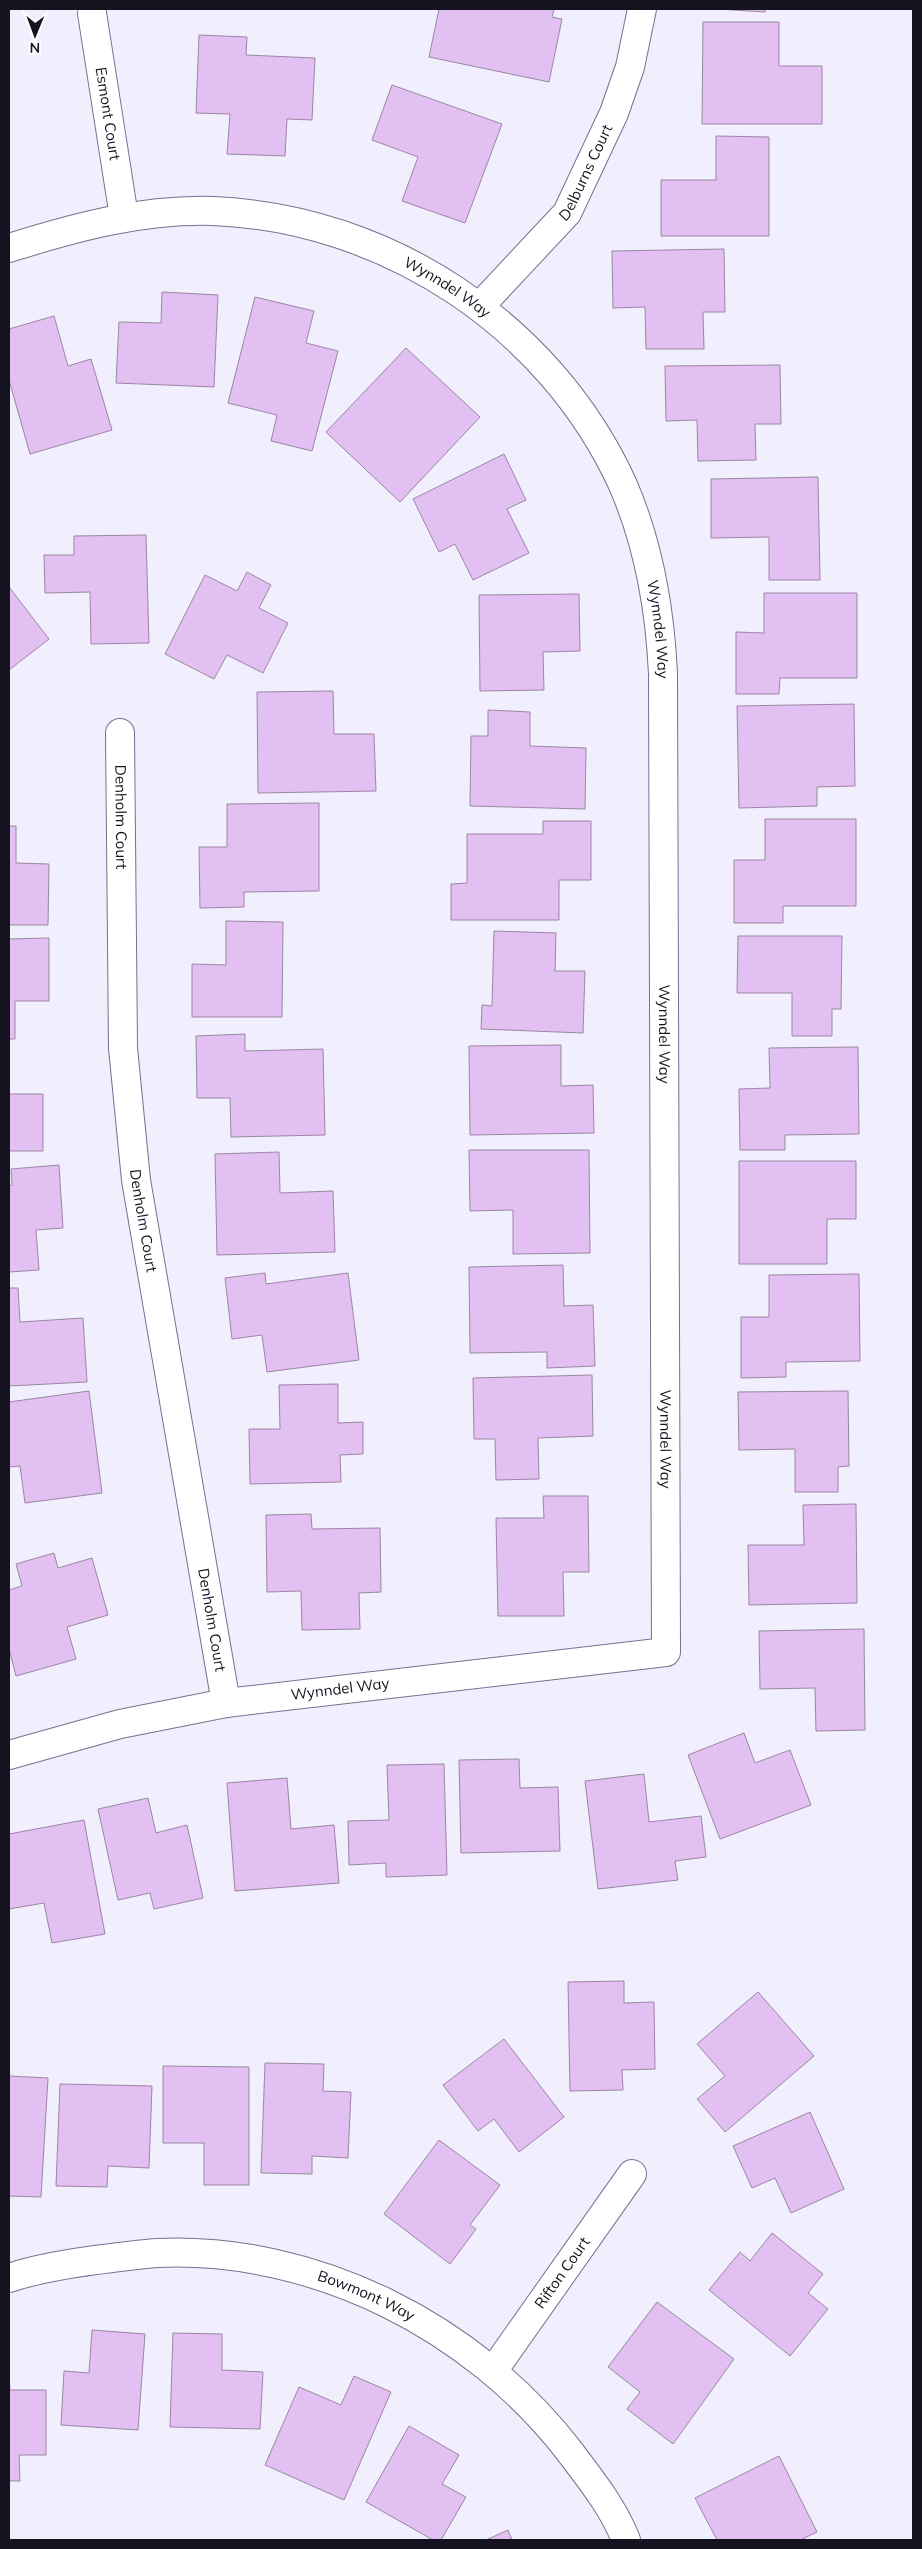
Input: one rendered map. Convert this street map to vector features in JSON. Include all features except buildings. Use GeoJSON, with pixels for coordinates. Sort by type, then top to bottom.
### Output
{"type":"FeatureCollection","features":[{"type":"Feature","properties":{"kind":"street","name":"Delburns Court"},"geometry":{"type":"LineString","coordinates":[[480,306],[567,214],[614,113],[630,66],[642,9]]}},
{"type":"Feature","properties":{"kind":"street","name":"Esmont Court"},"geometry":{"type":"LineString","coordinates":[[92,13],[124,217]]}},
{"type":"Feature","properties":{"kind":"street","name":"Wynndel Way"},"geometry":{"type":"LineString","coordinates":[[9,248],[75,227],[124,217],[169,212],[212,211],[260,215],[308,224],[355,238],[400,257],[442,280],[480,306],[513,334],[573,400],[623,485],[639,530],[652,577],[661,625],[663,674],[666,1652],[226,1703],[120,1724],[9,1755]]}},
{"type":"Feature","properties":{"kind":"street","name":"Denholm Court"},"geometry":{"type":"LineString","coordinates":[[120,733],[124,1048],[136,1180],[226,1703]]}},
{"type":"Feature","properties":{"kind":"street","name":"Rifton Court"},"geometry":{"type":"LineString","coordinates":[[493,2371],[632,2174]]}},
{"type":"Feature","properties":{"kind":"street","name":"Bowmont Way"},"geometry":{"type":"LineString","coordinates":[[9,2278],[68,2263],[157,2253],[202,2254],[246,2259],[290,2268],[374,2297],[415,2317],[493,2371],[547,2422],[602,2493],[626,2540]]}}]}
